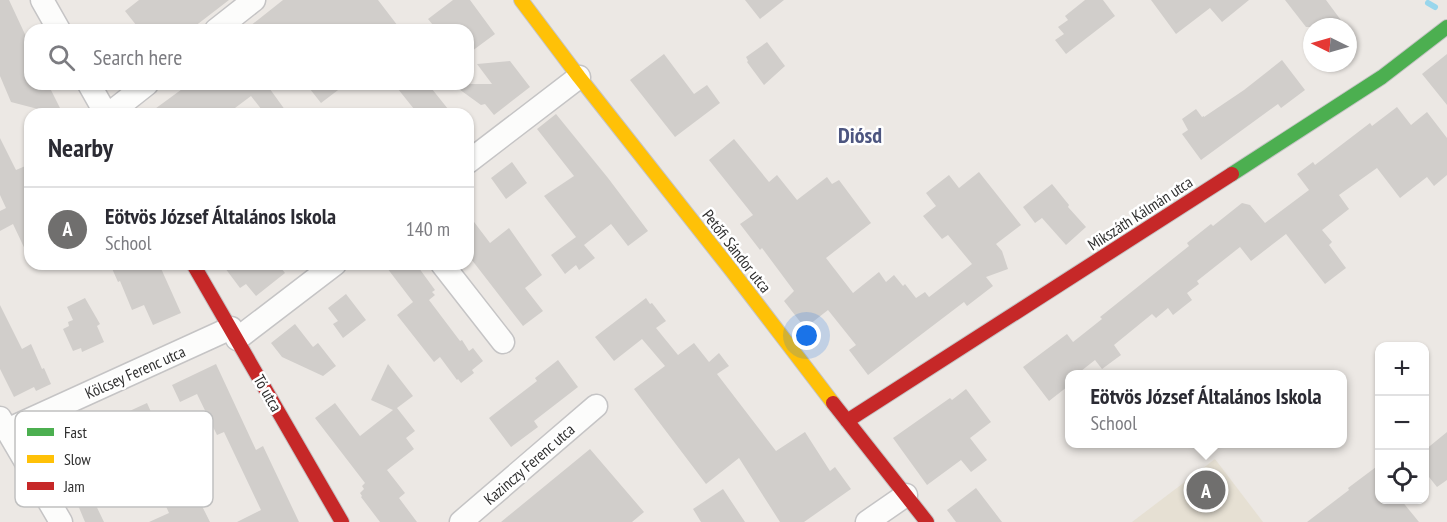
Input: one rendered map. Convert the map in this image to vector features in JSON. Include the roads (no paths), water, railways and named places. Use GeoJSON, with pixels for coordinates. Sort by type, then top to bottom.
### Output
{"type":"FeatureCollection","features":[{"type":"Feature","properties":{"kind":"street"},"geometry":{"type":"LineString","coordinates":[[42,0],[56,24]]}},
{"type":"Feature","properties":{"kind":"street"},"geometry":{"type":"LineString","coordinates":[[224,24],[254,0]]}},
{"type":"Feature","properties":{"kind":"street","name":"Petőfi Sándor utca"},"geometry":{"type":"LineString","coordinates":[[521,0],[927,522]]}},
{"type":"Feature","properties":{"kind":"street","name":"Mikszáth Kálmán utca"},"geometry":{"type":"LineString","coordinates":[[847,421],[1382,76],[1447,27]]}},
{"type":"Feature","properties":{"kind":"street"},"geometry":{"type":"LineString","coordinates":[[474,157],[579,77]]}},
{"type":"Feature","properties":{"kind":"street"},"geometry":{"type":"LineString","coordinates":[[93,90],[103,108]]}},
{"type":"Feature","properties":{"kind":"street"},"geometry":{"type":"LineString","coordinates":[[115,108],[139,90]]}},
{"type":"Feature","properties":{"kind":"street","name":"Tó utca"},"geometry":{"type":"LineString","coordinates":[[197,270],[342,522]]}},
{"type":"Feature","properties":{"kind":"street","name":"Kölcsey Ferenc utca"},"geometry":{"type":"LineString","coordinates":[[36,411],[234,334],[326,270]]}},
{"type":"Feature","properties":{"kind":"street"},"geometry":{"type":"LineString","coordinates":[[447,270],[503,342]]}},
{"type":"Feature","properties":{"kind":"street","name":"Kazinczy Ferenc utca"},"geometry":{"type":"LineString","coordinates":[[461,522],[596,406]]}},
{"type":"Feature","properties":{"kind":"street"},"geometry":{"type":"LineString","coordinates":[[3,424],[15,444]]}},
{"type":"Feature","properties":{"kind":"street"},"geometry":{"type":"LineString","coordinates":[[867,522],[906,495]]}},
{"type":"Feature","properties":{"kind":"street"},"geometry":{"type":"LineString","coordinates":[[52,507],[61,522]]}},
{"type":"Feature","properties":{"kind":"waterway"},"geometry":{"type":"LineString","coordinates":[[1428,3],[1435,7]]}},
{"type":"Feature","properties":{"kind":"place","name":"Eötvös József Általános Iskola"},"geometry":{"type":"Point","coordinates":[1206,490]}},
{"type":"Feature","properties":{"kind":"district","name":"Diósd"},"geometry":{"type":"Point","coordinates":[860,135]}}]}
